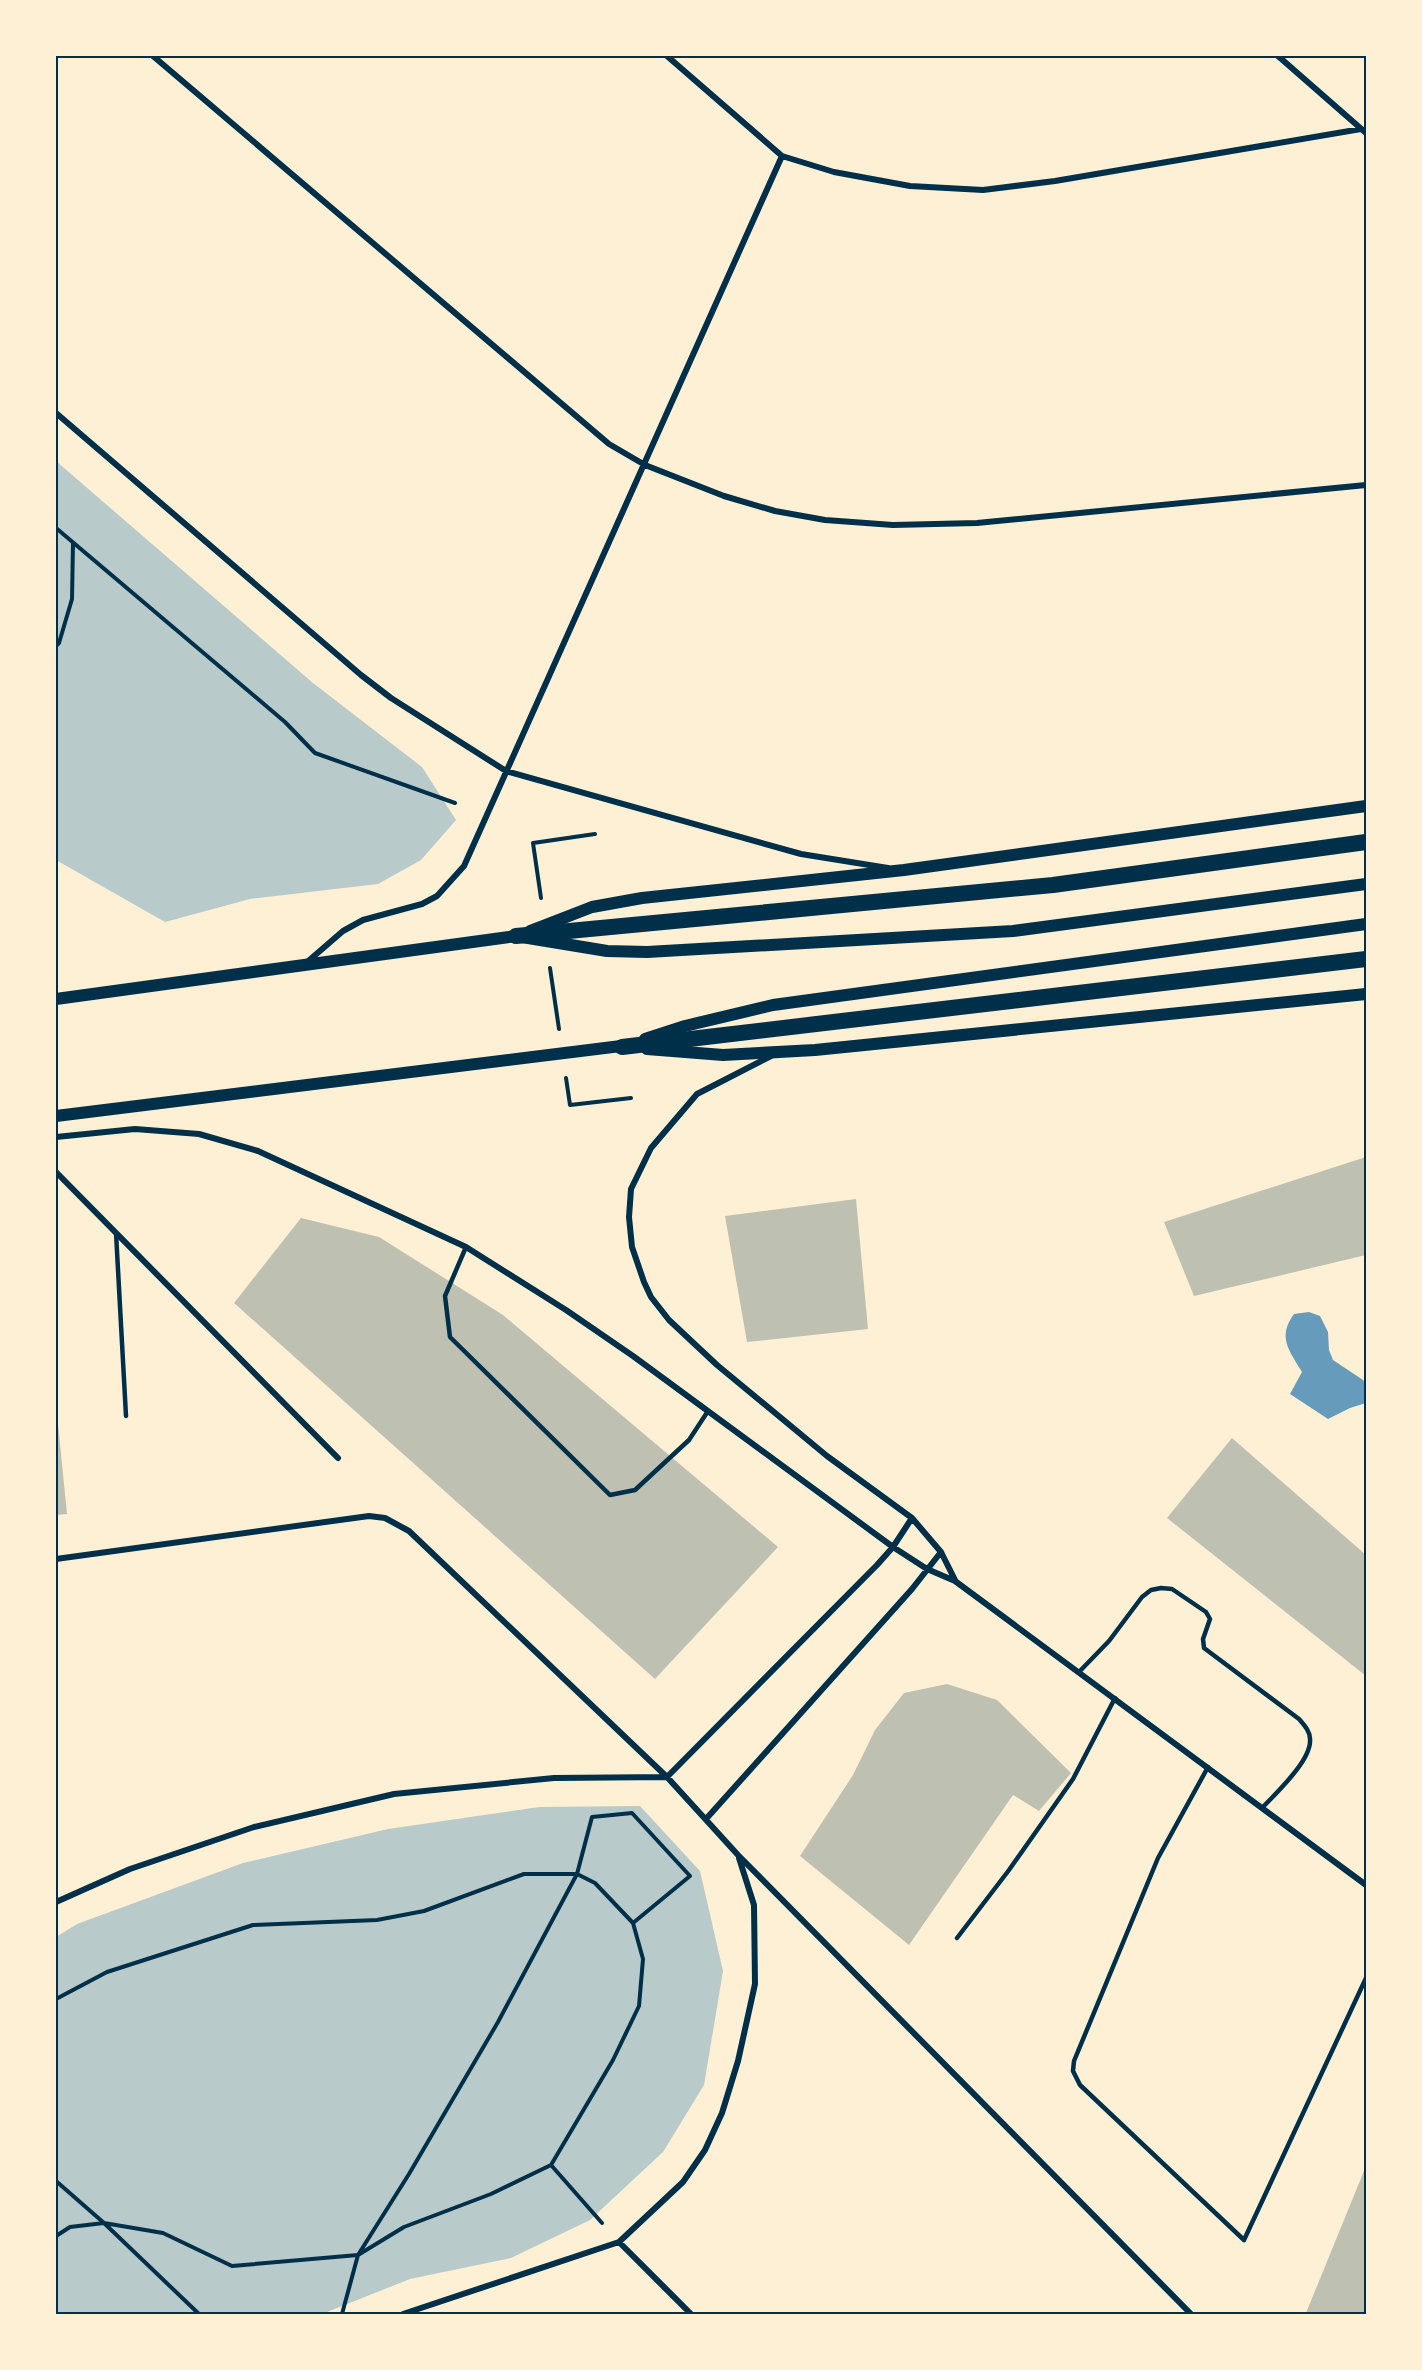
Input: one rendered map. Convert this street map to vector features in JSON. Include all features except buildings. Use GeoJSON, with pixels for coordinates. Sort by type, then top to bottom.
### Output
{"type":"FeatureCollection","features":[{"type":"Feature","properties":{"kind":"highway"},"geometry":{"type":"LineString","coordinates":[[516,936],[1053,885],[1366,842]]}},
{"type":"Feature","properties":{"kind":"highway"},"geometry":{"type":"LineString","coordinates":[[622,1047],[1366,959]]}},
{"type":"Feature","properties":{"kind":"main road"},"geometry":{"type":"LineString","coordinates":[[56,999],[516,936],[592,907],[617,901],[904,870],[1366,806]]}},
{"type":"Feature","properties":{"kind":"main road"},"geometry":{"type":"LineString","coordinates":[[516,936],[607,951],[647,952],[1013,931],[1366,884]]}},
{"type":"Feature","properties":{"kind":"main road"},"geometry":{"type":"LineString","coordinates":[[622,1047],[685,1026],[773,1005],[1366,924]]}},
{"type":"Feature","properties":{"kind":"main road"},"geometry":{"type":"LineString","coordinates":[[56,1116],[622,1047],[723,1055],[776,1053],[1366,994]]}},
{"type":"Feature","properties":{"kind":"street"},"geometry":{"type":"LineString","coordinates":[[153,56],[595,434],[645,465],[724,496],[776,511],[825,520],[893,525],[977,523],[1366,486]]}},
{"type":"Feature","properties":{"kind":"street"},"geometry":{"type":"LineString","coordinates":[[667,56],[782,156],[834,172],[910,186],[983,190],[1055,181],[1364,131]]}},
{"type":"Feature","properties":{"kind":"street"},"geometry":{"type":"LineString","coordinates":[[1278,56],[1364,131]]}},
{"type":"Feature","properties":{"kind":"street"},"geometry":{"type":"LineString","coordinates":[[304,965],[329,942],[363,920],[422,904],[437,896],[464,866],[782,156]]}},
{"type":"Feature","properties":{"kind":"street"},"geometry":{"type":"LineString","coordinates":[[56,413],[361,675],[391,698],[506,771],[801,854],[904,870]]}},
{"type":"Feature","properties":{"kind":"street"},"geometry":{"type":"LineString","coordinates":[[776,1053],[698,1094],[651,1148],[631,1189],[629,1217],[632,1247],[651,1297],[669,1320],[717,1365],[827,1456],[912,1518],[941,1552],[955,1581]]}},
{"type":"Feature","properties":{"kind":"street"},"geometry":{"type":"LineString","coordinates":[[56,1137],[135,1130],[199,1134],[258,1150],[466,1247],[566,1311],[708,1411],[893,1547],[927,1569],[955,1581],[1366,1885]]}},
{"type":"Feature","properties":{"kind":"street"},"geometry":{"type":"LineString","coordinates":[[56,1172],[338,1458]]}},
{"type":"Feature","properties":{"kind":"street"},"geometry":{"type":"LineString","coordinates":[[56,1559],[369,1516],[385,1518],[409,1531],[667,1777],[738,1855],[1191,2314]]}},
{"type":"Feature","properties":{"kind":"street"},"geometry":{"type":"LineString","coordinates":[[56,1902],[130,1869],[254,1827],[394,1794],[554,1778],[667,1777],[893,1547],[912,1518]]}},
{"type":"Feature","properties":{"kind":"street"},"geometry":{"type":"LineString","coordinates":[[706,1819],[941,1552]]}},
{"type":"Feature","properties":{"kind":"street"},"geometry":{"type":"LineString","coordinates":[[403,2314],[620,2242],[683,2182],[705,2150],[722,2114],[738,2061],[755,1984],[754,1905],[738,1855]]}},
{"type":"Feature","properties":{"kind":"street"},"geometry":{"type":"LineString","coordinates":[[620,2242],[691,2314]]}},
{"type":"Feature","properties":{"kind":"lane"},"geometry":{"type":"LineString","coordinates":[[116,1233],[126,1416]]}},
{"type":"Feature","properties":{"kind":"lane"},"geometry":{"type":"LineString","coordinates":[[466,1247],[445,1296],[450,1337],[610,1495],[635,1490],[689,1440],[708,1411]]}},
{"type":"Feature","properties":{"kind":"lane"},"geometry":{"type":"LineString","coordinates":[[1079,1672],[1109,1641],[1142,1597],[1151,1590],[1172,1589],[1198,1606],[1209,1615],[1210,1619],[1203,1639],[1204,1648],[1299,1719],[1307,1728],[1310,1739],[1309,1750],[1262,1808]]}},
{"type":"Feature","properties":{"kind":"lane"},"geometry":{"type":"LineString","coordinates":[[957,1938],[1009,1870],[1073,1779],[1115,1698]]}},
{"type":"Feature","properties":{"kind":"lane"},"geometry":{"type":"LineString","coordinates":[[1208,1767],[1158,1858],[1074,2061],[1073,2071],[1080,2085],[1245,2240],[1366,1978]]}},
{"type":"Feature","properties":{"kind":"path"},"geometry":{"type":"LineString","coordinates":[[56,528],[285,722],[315,753],[455,803]]}},
{"type":"Feature","properties":{"kind":"path"},"geometry":{"type":"LineString","coordinates":[[56,646],[59,643],[72,599],[73,543]]}},
{"type":"Feature","properties":{"kind":"path"},"geometry":{"type":"LineString","coordinates":[[342,2314],[358,2255],[409,2174],[492,2032],[577,1875],[592,1817],[632,1813],[690,1876],[633,1923]]}},
{"type":"Feature","properties":{"kind":"path"},"geometry":{"type":"LineString","coordinates":[[56,1999],[107,1972],[253,1926],[377,1920],[424,1911],[524,1875],[577,1875],[595,1883],[633,1923],[643,1959],[639,2006],[613,2060],[551,2165],[491,2194],[404,2227],[358,2255],[232,2266],[163,2233],[104,2223],[70,2227],[56,2236]]}},
{"type":"Feature","properties":{"kind":"path"},"geometry":{"type":"LineString","coordinates":[[551,2165],[620,2242]]}},
{"type":"Feature","properties":{"kind":"path"},"geometry":{"type":"LineString","coordinates":[[56,2181],[104,2223],[199,2314]]}},
{"type":"Feature","properties":{"kind":"shaded area"},"geometry":{"type":"Polygon","coordinates":[[[56,461],[313,683],[422,767],[456,820],[421,860],[378,884],[250,899],[165,922],[56,860],[56,461]]]}},
{"type":"Feature","properties":{"kind":"shaded area"},"geometry":{"type":"Polygon","coordinates":[[[640,1806],[700,1871],[723,1971],[704,2085],[663,2152],[590,2220],[511,2258],[410,2279],[322,2314],[56,2314],[56,1937],[77,1924],[243,1863],[388,1829],[539,1807],[640,1806]]]}},
{"type":"Feature","properties":{"kind":"water"},"geometry":{"type":"Polygon","coordinates":[[[1309,1312],[1320,1316],[1328,1332],[1329,1350],[1333,1360],[1366,1382],[1366,1403],[1328,1419],[1290,1394],[1302,1372],[1289,1350],[1286,1330],[1294,1314],[1309,1312]]]}}]}
